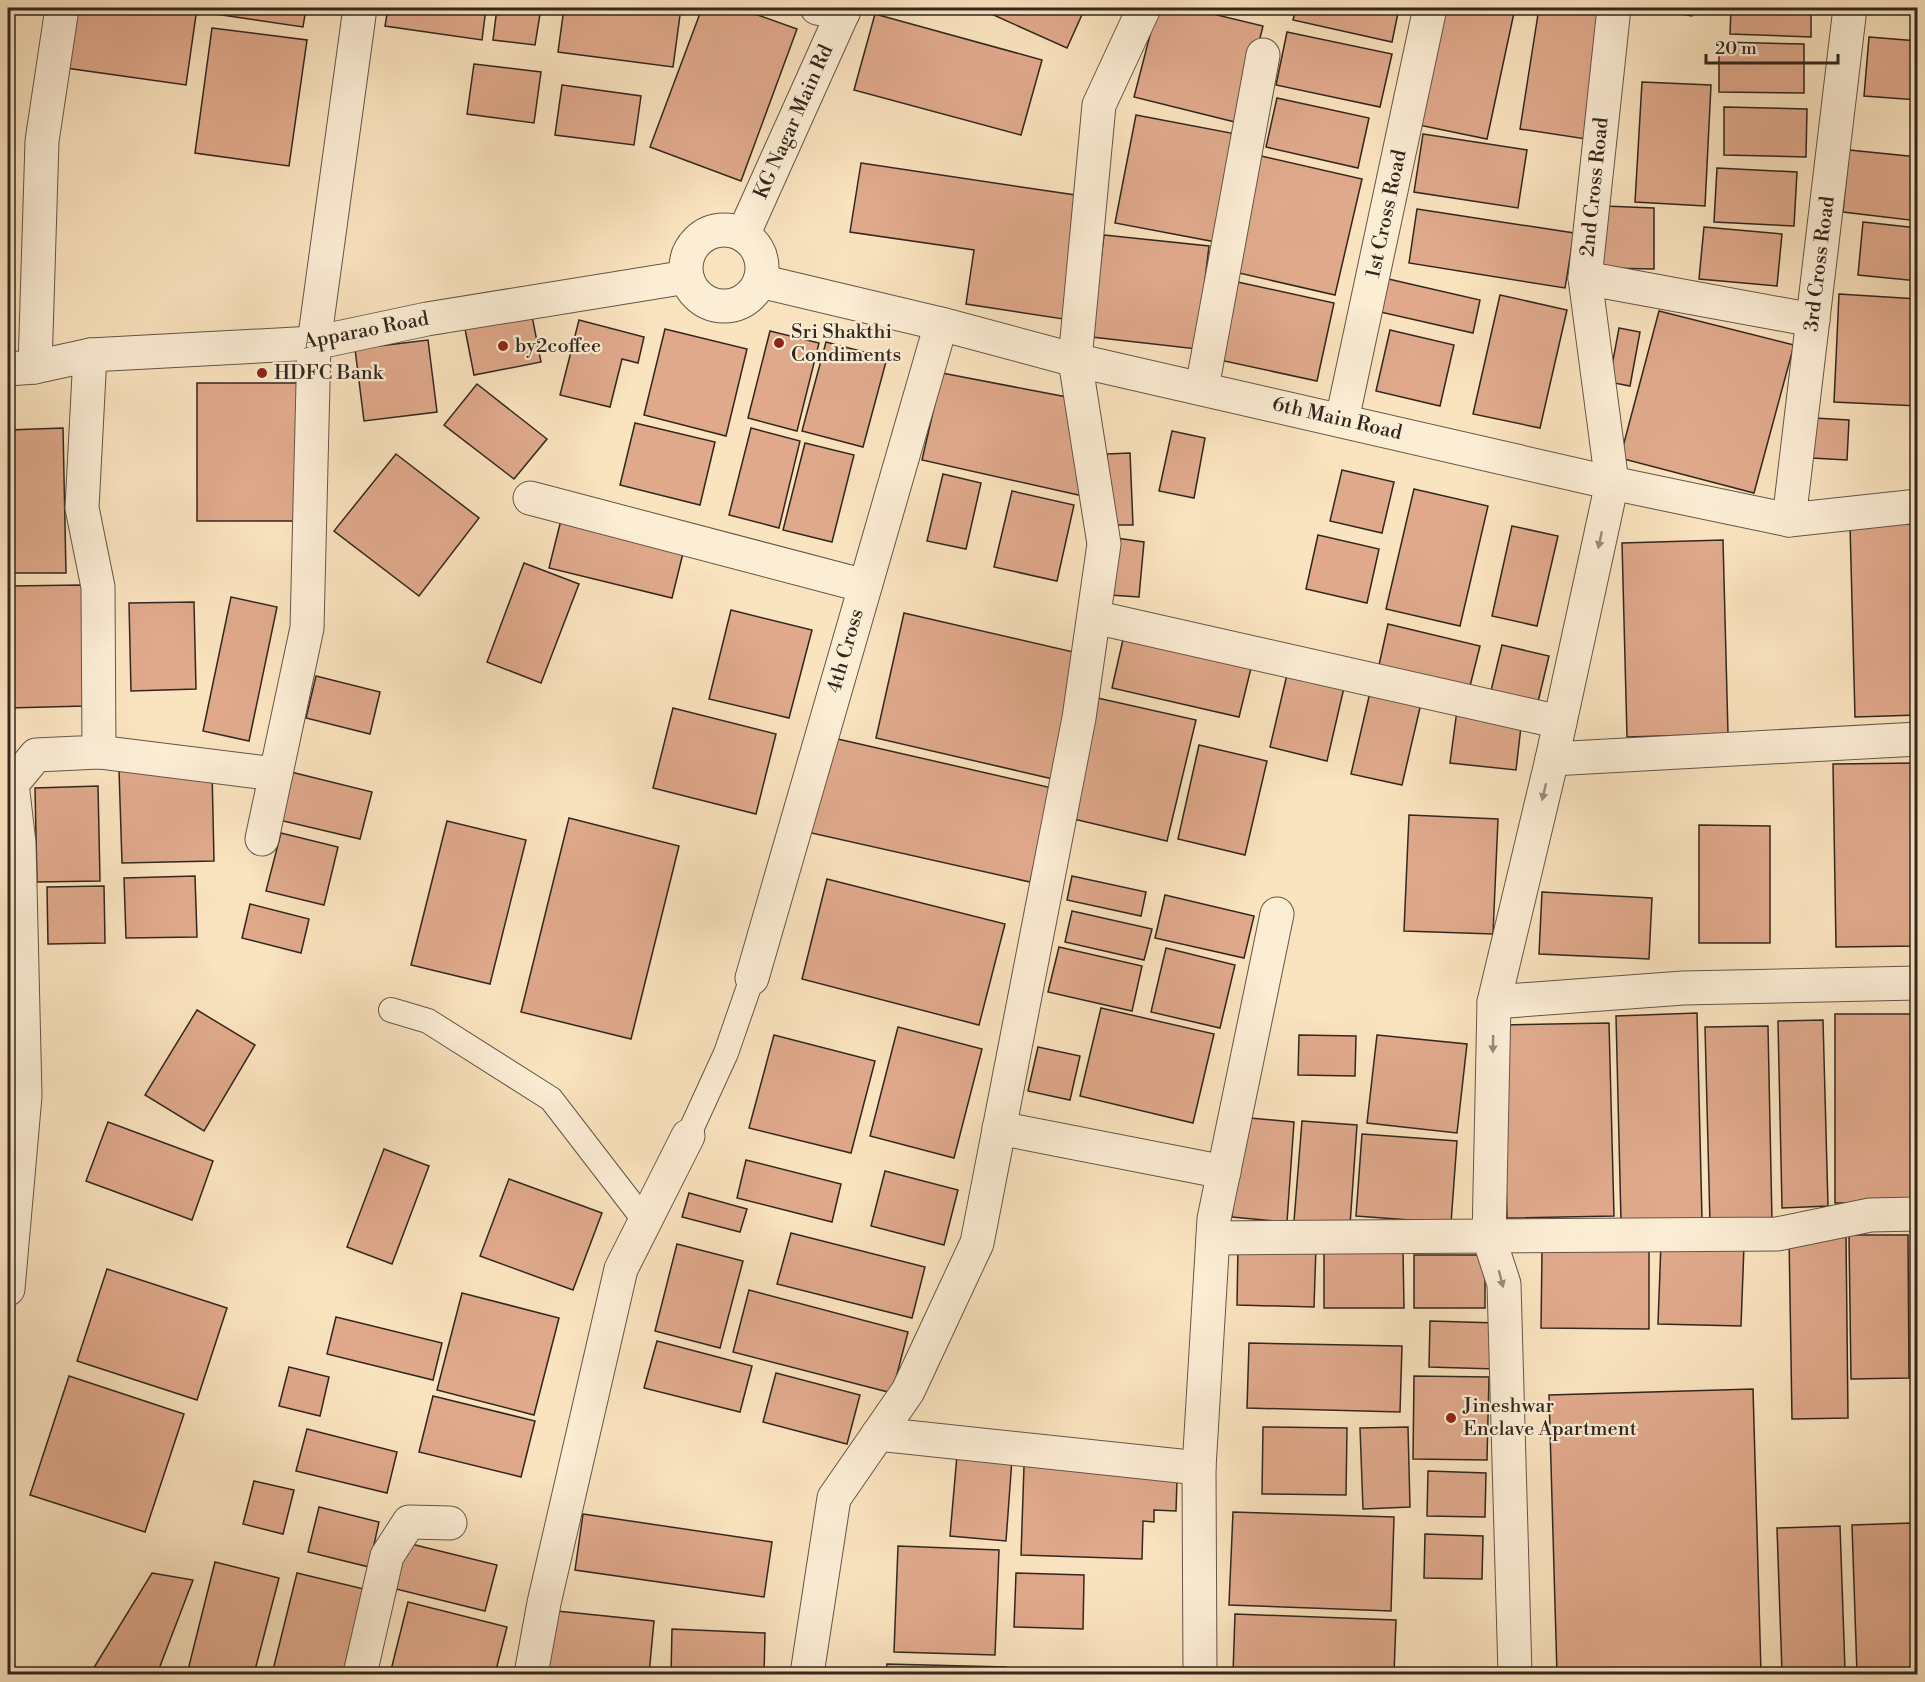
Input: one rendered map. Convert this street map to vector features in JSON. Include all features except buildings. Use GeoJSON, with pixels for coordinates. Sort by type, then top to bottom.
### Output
{"type":"FeatureCollection","features":[{"type":"Feature","properties":{"kind":"street"},"geometry":{"type":"LineString","coordinates":[[21,368],[42,141],[62,8]]}},
{"type":"Feature","properties":{"kind":"street"},"geometry":{"type":"LineString","coordinates":[[262,839],[307,628],[314,343],[360,8]]}},
{"type":"Feature","properties":{"kind":"street"},"geometry":{"type":"LineString","coordinates":[[807,1674],[834,1498],[908,1391],[977,1244],[1079,718],[1104,544],[1075,360],[1099,105],[1143,8]]}},
{"type":"Feature","properties":{"kind":"street","name":"1st Cross Road"},"geometry":{"type":"LineString","coordinates":[[1342,420],[1430,8]]}},
{"type":"Feature","properties":{"kind":"street","name":"2nd Cross Road"},"geometry":{"type":"LineString","coordinates":[[1614,8],[1585,278],[1813,320]]}},
{"type":"Feature","properties":{"kind":"street","name":"3rd Cross Road"},"geometry":{"type":"LineString","coordinates":[[1789,520],[1850,8]]}},
{"type":"Feature","properties":{"kind":"street","name":"KG Nagar Main Rd"},"geometry":{"type":"LineString","coordinates":[[743,236],[835,9]]}},
{"type":"Feature","properties":{"kind":"street"},"geometry":{"type":"LineString","coordinates":[[1202,388],[1263,55]]}},
{"type":"Feature","properties":{"kind":"street"},"geometry":{"type":"LineString","coordinates":[[717,231],[731,231],[743,236],[753,243],[760,255],[760,281],[746,300],[722,306],[710,304],[692,289],[687,277],[689,254],[696,243],[717,231]]}},
{"type":"Feature","properties":{"kind":"street","name":"Apparao Road"},"geometry":{"type":"LineString","coordinates":[[21,368],[90,355],[314,343],[427,319],[687,277]]}},
{"type":"Feature","properties":{"kind":"street"},"geometry":{"type":"LineString","coordinates":[[1515,1674],[1504,1284],[1489,1238],[1494,1002],[1552,759],[1612,483],[1585,278]]}},
{"type":"Feature","properties":{"kind":"street","name":"6th Main Road"},"geometry":{"type":"LineString","coordinates":[[760,281],[941,324],[1075,360],[1612,483],[1789,520],[1917,506]]}},
{"type":"Feature","properties":{"kind":"street","name":"4th Cross"},"geometry":{"type":"LineString","coordinates":[[752,978],[941,324]]}},
{"type":"Feature","properties":{"kind":"street"},"geometry":{"type":"LineString","coordinates":[[90,355],[82,508],[98,587],[99,752]]}},
{"type":"Feature","properties":{"kind":"street"},"geometry":{"type":"LineString","coordinates":[[530,498],[865,586]]}},
{"type":"Feature","properties":{"kind":"street"},"geometry":{"type":"LineString","coordinates":[[1094,617],[1560,722]]}},
{"type":"Feature","properties":{"kind":"street"},"geometry":{"type":"LineString","coordinates":[[1552,759],[1917,739]]}},
{"type":"Feature","properties":{"kind":"street"},"geometry":{"type":"LineString","coordinates":[[8,1289],[25,1096],[19,843],[10,784],[36,756],[99,752],[276,774]]}},
{"type":"Feature","properties":{"kind":"street"},"geometry":{"type":"LineString","coordinates":[[1200,1674],[1199,1468],[1213,1238],[1224,1172],[1277,914]]}},
{"type":"Feature","properties":{"kind":"street"},"geometry":{"type":"LineString","coordinates":[[1494,1002],[1683,988],[1917,982]]}},
{"type":"Feature","properties":{"kind":"street"},"geometry":{"type":"LineString","coordinates":[[999,1128],[1224,1172]]}},
{"type":"Feature","properties":{"kind":"street"},"geometry":{"type":"LineString","coordinates":[[531,1674],[544,1602],[621,1269],[688,1136]]}},
{"type":"Feature","properties":{"kind":"street"},"geometry":{"type":"LineString","coordinates":[[1213,1238],[1489,1238],[1777,1234],[1870,1215],[1917,1214]]}},
{"type":"Feature","properties":{"kind":"street"},"geometry":{"type":"LineString","coordinates":[[878,1434],[1199,1468]]}},
{"type":"Feature","properties":{"kind":"street"},"geometry":{"type":"LineString","coordinates":[[360,1674],[387,1556],[409,1522],[450,1523]]}},
{"type":"Feature","properties":{"kind":"lane"},"geometry":{"type":"LineString","coordinates":[[688,1136],[726,1053],[752,978]]}},
{"type":"Feature","properties":{"kind":"lane"},"geometry":{"type":"LineString","coordinates":[[391,1010],[428,1021],[551,1099],[645,1221]]}},
{"type":"Feature","properties":{"kind":"place","name":"Sri Shakthi Condiments"},"geometry":{"type":"Point","coordinates":[779,343]}},
{"type":"Feature","properties":{"kind":"place","name":"by2coffee"},"geometry":{"type":"Point","coordinates":[503,346]}},
{"type":"Feature","properties":{"kind":"place","name":"HDFC Bank"},"geometry":{"type":"Point","coordinates":[262,373]}},
{"type":"Feature","properties":{"kind":"place","name":"Jineshwar Enclave Apartment"},"geometry":{"type":"Point","coordinates":[1451,1418]}}]}
